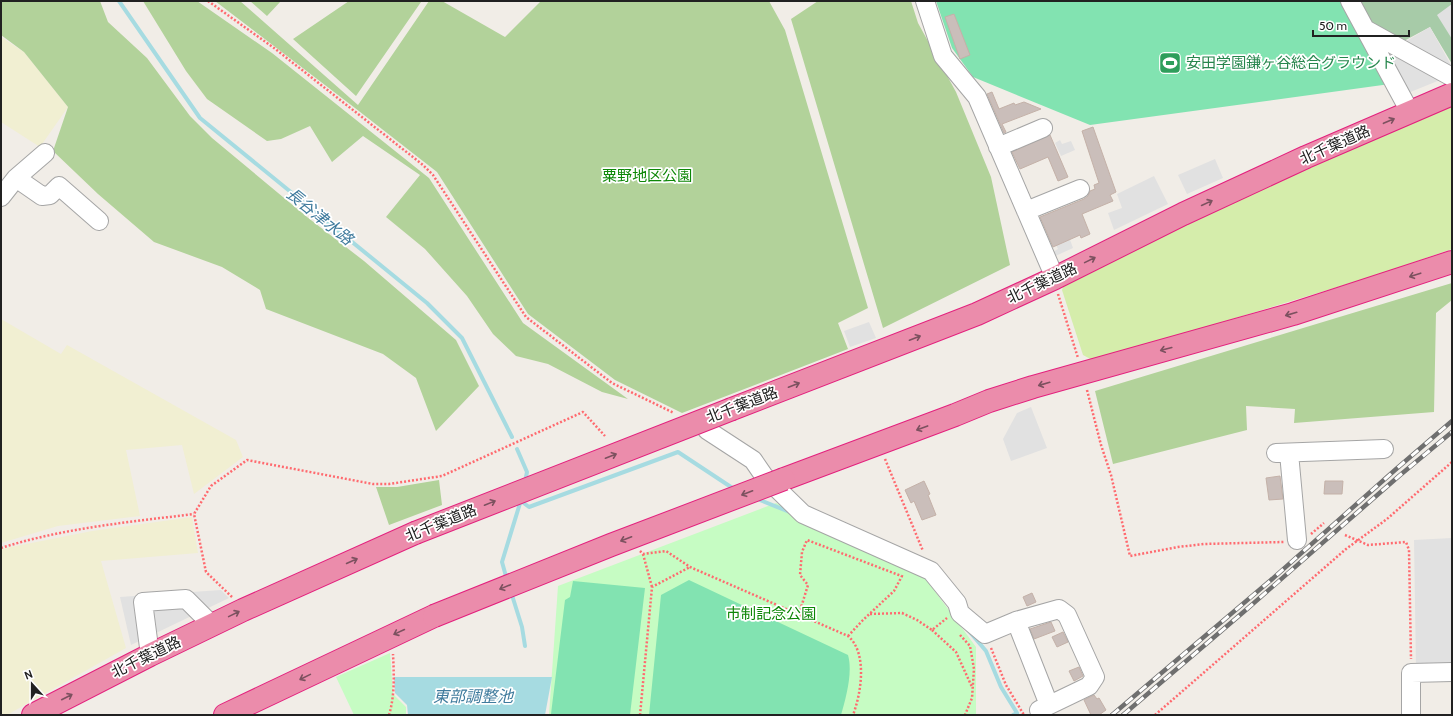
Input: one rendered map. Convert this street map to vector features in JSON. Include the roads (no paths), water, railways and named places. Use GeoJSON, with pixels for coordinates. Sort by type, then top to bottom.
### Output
{"type":"FeatureCollection","features":[{"type":"Feature","properties":{"kind":"highway","name":"北千葉道路"},"geometry":{"type":"LineString","coordinates":[[33,715],[150,655],[243,610],[415,533],[977,314],[1055,278],[1183,214],[1312,154],[1452,94]]}},
{"type":"Feature","properties":{"kind":"highway"},"geometry":{"type":"LineString","coordinates":[[225,715],[434,616],[611,545],[989,402],[1082,373],[1294,314],[1452,262]]}},
{"type":"Feature","properties":{"kind":"street"},"geometry":{"type":"LineString","coordinates":[[926,1],[943,56],[977,96],[1055,278]]}},
{"type":"Feature","properties":{"kind":"street"},"geometry":{"type":"LineString","coordinates":[[1350,1],[1410,112]]}},
{"type":"Feature","properties":{"kind":"street"},"geometry":{"type":"LineString","coordinates":[[1366,29],[1452,77]]}},
{"type":"Feature","properties":{"kind":"street"},"geometry":{"type":"LineString","coordinates":[[998,147],[1042,128]]}},
{"type":"Feature","properties":{"kind":"street"},"geometry":{"type":"LineString","coordinates":[[1,196],[16,178],[45,153]]}},
{"type":"Feature","properties":{"kind":"street"},"geometry":{"type":"LineString","coordinates":[[16,178],[42,196],[50,196],[59,186],[99,221]]}},
{"type":"Feature","properties":{"kind":"street"},"geometry":{"type":"LineString","coordinates":[[1026,211],[1080,190]]}},
{"type":"Feature","properties":{"kind":"street"},"geometry":{"type":"LineString","coordinates":[[707,430],[753,460],[764,476],[803,514],[931,571],[957,603],[960,613],[985,634],[1016,621],[1059,609],[1067,615],[1095,677],[1093,682],[1089,686],[1038,710],[1016,621]]}},
{"type":"Feature","properties":{"kind":"street"},"geometry":{"type":"LineString","coordinates":[[1297,540],[1282,453],[1384,449]]}},
{"type":"Feature","properties":{"kind":"street"},"geometry":{"type":"LineString","coordinates":[[150,655],[142,602],[186,599],[212,625]]}},
{"type":"Feature","properties":{"kind":"street"},"geometry":{"type":"LineString","coordinates":[[1411,715],[1411,673],[1452,672]]}},
{"type":"Feature","properties":{"kind":"water","name":"東部調整池"},"geometry":{"type":"Polygon","coordinates":[[[394,677],[552,677],[545,715],[408,715],[407,705],[395,693],[394,677]]]}},
{"type":"Feature","properties":{"kind":"waterway","name":"長谷津水路"},"geometry":{"type":"LineString","coordinates":[[119,1],[200,118],[427,303],[462,338],[512,437]]}},
{"type":"Feature","properties":{"kind":"waterway","name":"長谷津水路"},"geometry":{"type":"LineString","coordinates":[[517,449],[527,472],[525,482]]}},
{"type":"Feature","properties":{"kind":"waterway"},"geometry":{"type":"LineString","coordinates":[[521,501],[529,507],[678,452],[734,489]]}},
{"type":"Feature","properties":{"kind":"waterway"},"geometry":{"type":"LineString","coordinates":[[755,498],[792,513]]}},
{"type":"Feature","properties":{"kind":"waterway","name":"長谷津水路"},"geometry":{"type":"LineString","coordinates":[[507,580],[502,562],[521,500]]}},
{"type":"Feature","properties":{"kind":"waterway","name":"長谷津水路"},"geometry":{"type":"LineString","coordinates":[[511,592],[522,627],[525,646]]}},
{"type":"Feature","properties":{"kind":"waterway"},"geometry":{"type":"LineString","coordinates":[[969,631],[986,651],[1001,687],[1017,713],[1013,715]]}},
{"type":"Feature","properties":{"kind":"railway"},"geometry":{"type":"LineString","coordinates":[[1112,715],[1271,580],[1452,421]]}},
{"type":"Feature","properties":{"kind":"railway"},"geometry":{"type":"LineString","coordinates":[[1123,715],[1399,476],[1452,432]]}},
{"type":"Feature","properties":{"kind":"place","name":"安田学園鎌ヶ谷総合グラウンド"},"geometry":{"type":"Point","coordinates":[1170,63]}},
{"type":"Feature","properties":{"kind":"park label","name":"粟野地区公園"},"geometry":{"type":"Point","coordinates":[647,176]}},
{"type":"Feature","properties":{"kind":"park label","name":"市制記念公園"},"geometry":{"type":"Point","coordinates":[771,614]}}]}
